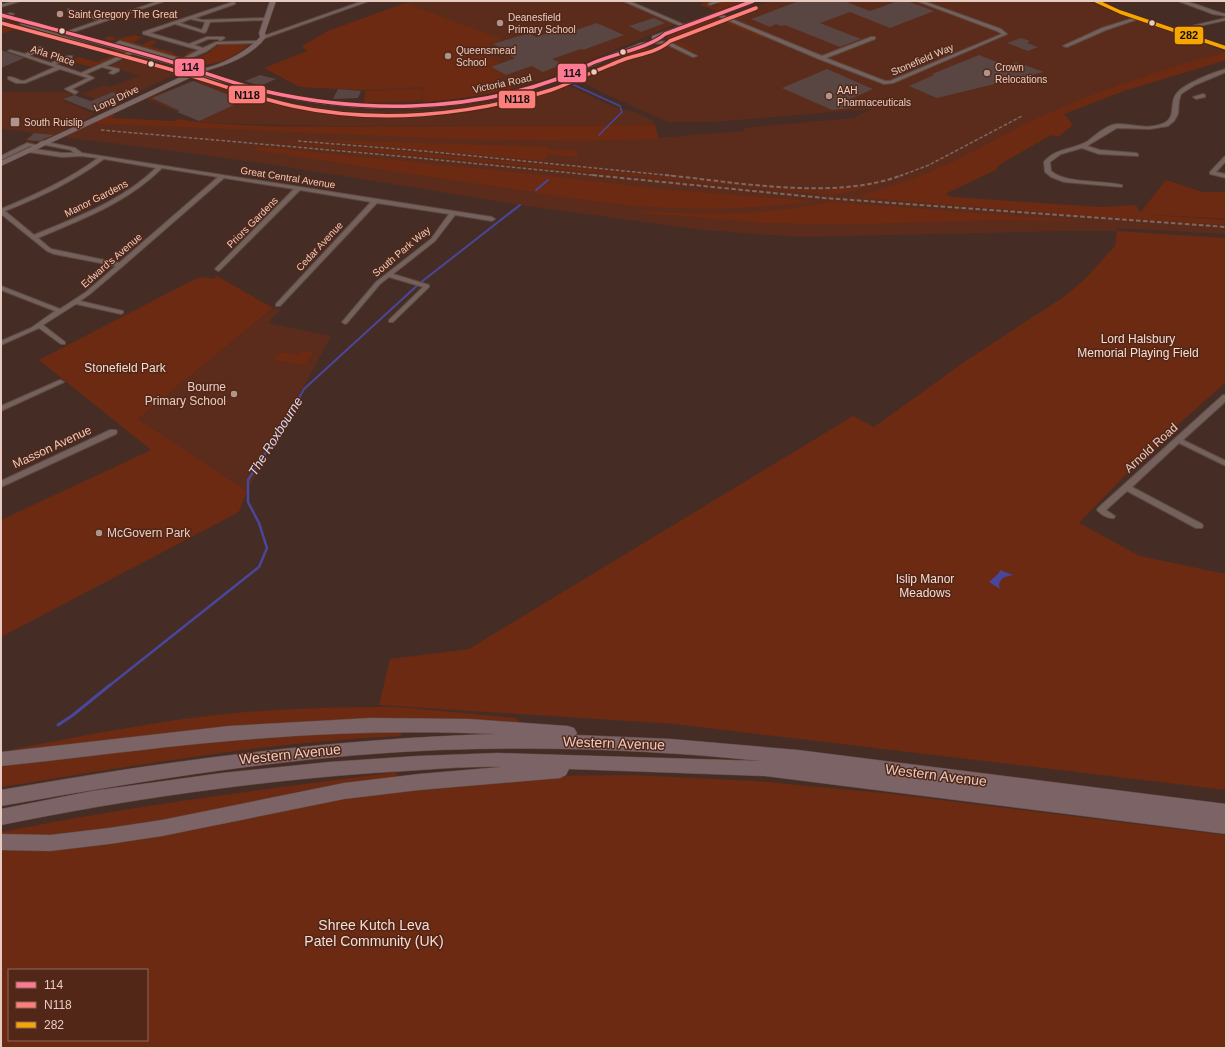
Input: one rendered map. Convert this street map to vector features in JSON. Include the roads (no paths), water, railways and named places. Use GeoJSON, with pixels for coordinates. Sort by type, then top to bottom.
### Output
{"type":"FeatureCollection","features":[{"type":"Feature","properties":{"kind":"highway"},"geometry":{"type":"LineString","coordinates":[[1,760],[237,733],[305,728],[399,726],[516,728],[696,747]]}},
{"type":"Feature","properties":{"kind":"highway","name":"Western Avenue"},"geometry":{"type":"LineString","coordinates":[[1,798],[97,780],[223,761],[315,751],[449,742],[584,741],[696,747],[772,754],[1226,812]]}},
{"type":"Feature","properties":{"kind":"highway","name":"Western Avenue"},"geometry":{"type":"LineString","coordinates":[[1,818],[92,799],[222,781],[329,769],[497,760],[765,769],[1226,826]]}},
{"type":"Feature","properties":{"kind":"highway"},"geometry":{"type":"LineString","coordinates":[[1,842],[50,843],[109,836],[162,828],[344,791],[419,782],[555,770],[706,766]]}},
{"type":"Feature","properties":{"kind":"street"},"geometry":{"type":"LineString","coordinates":[[3,13],[12,3],[19,1]]}},
{"type":"Feature","properties":{"kind":"street"},"geometry":{"type":"LineString","coordinates":[[54,34],[105,20],[162,1]]}},
{"type":"Feature","properties":{"kind":"street"},"geometry":{"type":"LineString","coordinates":[[216,43],[261,40],[266,19],[273,1]]}},
{"type":"Feature","properties":{"kind":"street","name":"Long Drive"},"geometry":{"type":"LineString","coordinates":[[1,164],[37,145],[173,82],[244,55],[261,40],[367,1]]}},
{"type":"Feature","properties":{"kind":"street"},"geometry":{"type":"LineString","coordinates":[[625,1],[685,26]]}},
{"type":"Feature","properties":{"kind":"street"},"geometry":{"type":"LineString","coordinates":[[710,4],[720,1]]}},
{"type":"Feature","properties":{"kind":"street","name":"Victoria Road"},"geometry":{"type":"LineString","coordinates":[[3,13],[26,22],[65,32],[113,49],[133,52],[268,94],[314,102],[353,106],[413,107],[480,98],[522,90],[562,77],[608,57],[639,46],[656,42],[665,34],[753,1]]}},
{"type":"Feature","properties":{"kind":"street","name":"Stonefield Way"},"geometry":{"type":"LineString","coordinates":[[715,14],[880,83],[888,83],[1005,34],[999,30],[919,1]]}},
{"type":"Feature","properties":{"kind":"street"},"geometry":{"type":"LineString","coordinates":[[1096,1],[1120,12],[1177,30],[1226,48]]}},
{"type":"Feature","properties":{"kind":"street"},"geometry":{"type":"LineString","coordinates":[[1180,1],[1215,13],[1226,14],[1226,9]]}},
{"type":"Feature","properties":{"kind":"street"},"geometry":{"type":"LineString","coordinates":[[205,50],[145,33],[233,3]]}},
{"type":"Feature","properties":{"kind":"street"},"geometry":{"type":"LineString","coordinates":[[70,10],[105,20]]}},
{"type":"Feature","properties":{"kind":"street"},"geometry":{"type":"LineString","coordinates":[[190,18],[202,21],[266,19]]}},
{"type":"Feature","properties":{"kind":"street"},"geometry":{"type":"LineString","coordinates":[[1065,46],[1139,18]]}},
{"type":"Feature","properties":{"kind":"street"},"geometry":{"type":"LineString","coordinates":[[1177,30],[1226,19]]}},
{"type":"Feature","properties":{"kind":"street"},"geometry":{"type":"LineString","coordinates":[[175,23],[204,32],[208,21]]}},
{"type":"Feature","properties":{"kind":"street"},"geometry":{"type":"LineString","coordinates":[[26,22],[54,34],[113,49],[120,42],[182,61],[205,50],[223,38],[207,38],[189,46]]}},
{"type":"Feature","properties":{"kind":"street"},"geometry":{"type":"LineString","coordinates":[[821,58],[873,38]]}},
{"type":"Feature","properties":{"kind":"street"},"geometry":{"type":"LineString","coordinates":[[656,42],[664,46],[677,48],[695,56]]}},
{"type":"Feature","properties":{"kind":"street"},"geometry":{"type":"LineString","coordinates":[[25,56],[42,48]]}},
{"type":"Feature","properties":{"kind":"street","name":"Arla Place"},"geometry":{"type":"LineString","coordinates":[[10,51],[82,74],[133,52]]}},
{"type":"Feature","properties":{"kind":"street"},"geometry":{"type":"LineString","coordinates":[[52,64],[70,57]]}},
{"type":"Feature","properties":{"kind":"street"},"geometry":{"type":"LineString","coordinates":[[189,67],[220,65]]}},
{"type":"Feature","properties":{"kind":"street"},"geometry":{"type":"LineString","coordinates":[[185,80],[218,78],[215,70],[220,65]]}},
{"type":"Feature","properties":{"kind":"street"},"geometry":{"type":"LineString","coordinates":[[102,66],[117,70],[111,73]]}},
{"type":"Feature","properties":{"kind":"street"},"geometry":{"type":"LineString","coordinates":[[173,82],[182,74],[182,71],[178,66]]}},
{"type":"Feature","properties":{"kind":"street","name":"Victoria Road"},"geometry":{"type":"LineString","coordinates":[[178,66],[189,67],[200,72]]}},
{"type":"Feature","properties":{"kind":"street"},"geometry":{"type":"LineString","coordinates":[[10,78],[18,82],[25,82],[60,67]]}},
{"type":"Feature","properties":{"kind":"street"},"geometry":{"type":"LineString","coordinates":[[1120,186],[1064,180],[1053,176],[1048,172],[1047,162],[1053,156],[1083,146],[1101,133],[1116,126],[1152,128],[1169,124],[1174,119],[1176,113],[1178,94],[1185,88],[1198,84],[1212,75],[1226,70]]}},
{"type":"Feature","properties":{"kind":"street","name":"Long Drive"},"geometry":{"type":"LineString","coordinates":[[173,82],[185,80],[200,72]]}},
{"type":"Feature","properties":{"kind":"street"},"geometry":{"type":"LineString","coordinates":[[75,92],[68,89],[92,79],[82,74]]}},
{"type":"Feature","properties":{"kind":"street"},"geometry":{"type":"LineString","coordinates":[[1,158],[37,145]]}},
{"type":"Feature","properties":{"kind":"street","name":"Great Central Avenue"},"geometry":{"type":"LineString","coordinates":[[37,145],[73,149],[81,154]]}},
{"type":"Feature","properties":{"kind":"street","name":"Great Central Avenue"},"geometry":{"type":"LineString","coordinates":[[37,145],[62,155],[81,154],[103,157],[492,219]]}},
{"type":"Feature","properties":{"kind":"street"},"geometry":{"type":"LineString","coordinates":[[1083,146],[1099,152],[1136,155]]}},
{"type":"Feature","properties":{"kind":"street"},"geometry":{"type":"LineString","coordinates":[[103,157],[82,173],[65,183],[1,211],[54,252],[121,264]]}},
{"type":"Feature","properties":{"kind":"street"},"geometry":{"type":"LineString","coordinates":[[1226,158],[1212,173],[1226,176]]}},
{"type":"Feature","properties":{"kind":"street","name":"Manor Gardens"},"geometry":{"type":"LineString","coordinates":[[34,237],[109,204],[136,188],[161,166]]}},
{"type":"Feature","properties":{"kind":"street","name":"Edward's Avenue"},"geometry":{"type":"LineString","coordinates":[[1,343],[39,325],[77,302],[223,176]]}},
{"type":"Feature","properties":{"kind":"street","name":"Priors Gardens"},"geometry":{"type":"LineString","coordinates":[[218,270],[299,188]]}},
{"type":"Feature","properties":{"kind":"street","name":"Cedar Avenue"},"geometry":{"type":"LineString","coordinates":[[278,305],[375,200]]}},
{"type":"Feature","properties":{"kind":"street","name":"South Park Way"},"geometry":{"type":"LineString","coordinates":[[345,322],[378,283],[433,240],[453,213]]}},
{"type":"Feature","properties":{"kind":"street"},"geometry":{"type":"LineString","coordinates":[[389,274],[427,286],[391,321]]}},
{"type":"Feature","properties":{"kind":"street"},"geometry":{"type":"LineString","coordinates":[[1,288],[60,311]]}},
{"type":"Feature","properties":{"kind":"street"},"geometry":{"type":"LineString","coordinates":[[77,302],[121,312]]}},
{"type":"Feature","properties":{"kind":"street"},"geometry":{"type":"LineString","coordinates":[[39,325],[63,343]]}},
{"type":"Feature","properties":{"kind":"street"},"geometry":{"type":"LineString","coordinates":[[1,409],[60,382]]}},
{"type":"Feature","properties":{"kind":"street","name":"Arnold Road"},"geometry":{"type":"LineString","coordinates":[[1111,516],[1101,510],[1226,397]]}},
{"type":"Feature","properties":{"kind":"street","name":"Masson Avenue"},"geometry":{"type":"LineString","coordinates":[[1,484],[113,432]]}},
{"type":"Feature","properties":{"kind":"street"},"geometry":{"type":"LineString","coordinates":[[1178,440],[1226,464]]}},
{"type":"Feature","properties":{"kind":"street"},"geometry":{"type":"LineString","coordinates":[[1126,487],[1199,526]]}},
{"type":"Feature","properties":{"kind":"waterway","name":"The Roxbourne"},"geometry":{"type":"LineString","coordinates":[[574,85],[620,106],[622,112],[599,135]]}},
{"type":"Feature","properties":{"kind":"waterway","name":"The Roxbourne"},"geometry":{"type":"LineString","coordinates":[[536,190],[548,180]]}},
{"type":"Feature","properties":{"kind":"waterway","name":"The Roxbourne"},"geometry":{"type":"LineString","coordinates":[[298,400],[304,389],[420,283],[520,205]]}},
{"type":"Feature","properties":{"kind":"waterway","name":"The Roxbourne"},"geometry":{"type":"LineString","coordinates":[[109,686],[259,567],[267,548],[259,523],[248,502],[248,480],[299,399]]}},
{"type":"Feature","properties":{"kind":"waterway","name":"The Roxbourne"},"geometry":{"type":"LineString","coordinates":[[58,725],[73,715],[110,685]]}},
{"type":"Feature","properties":{"kind":"railway"},"geometry":{"type":"LineString","coordinates":[[900,176],[929,165],[1022,116]]}},
{"type":"Feature","properties":{"kind":"railway"},"geometry":{"type":"LineString","coordinates":[[101,130],[398,156],[602,176]]}},
{"type":"Feature","properties":{"kind":"railway"},"geometry":{"type":"LineString","coordinates":[[298,141],[423,151],[666,175]]}},
{"type":"Feature","properties":{"kind":"railway"},"geometry":{"type":"LineString","coordinates":[[592,175],[824,198],[1226,227]]}},
{"type":"Feature","properties":{"kind":"railway"},"geometry":{"type":"LineString","coordinates":[[666,175],[675,176]]}},
{"type":"Feature","properties":{"kind":"railway"},"geometry":{"type":"LineString","coordinates":[[666,175],[754,185],[816,188],[847,187],[875,183],[902,175]]}},
{"type":"Feature","properties":{"kind":"place","name":"Saint Gregory The Great"},"geometry":{"type":"Point","coordinates":[60,14]}},
{"type":"Feature","properties":{"kind":"place","name":"Deanesfield Primary School"},"geometry":{"type":"Point","coordinates":[500,23]}},
{"type":"Feature","properties":{"kind":"place","name":"Queensmead School"},"geometry":{"type":"Point","coordinates":[448,56]}},
{"type":"Feature","properties":{"kind":"place","name":"Crown Relocations"},"geometry":{"type":"Point","coordinates":[987,73]}},
{"type":"Feature","properties":{"kind":"place","name":"AAH Pharmaceuticals"},"geometry":{"type":"Point","coordinates":[829,96]}},
{"type":"Feature","properties":{"kind":"place","name":"South Ruislip"},"geometry":{"type":"Point","coordinates":[15,122]}},
{"type":"Feature","properties":{"kind":"place","name":"Bourne Primary School"},"geometry":{"type":"Point","coordinates":[234,394]}},
{"type":"Feature","properties":{"kind":"place","name":"McGovern Park"},"geometry":{"type":"Point","coordinates":[99,533]}},
{"type":"Feature","properties":{"kind":"park label","name":"Lord Halsbury Memorial Playing Field"},"geometry":{"type":"Point","coordinates":[1138,346]}},
{"type":"Feature","properties":{"kind":"park label","name":"Stonefield Park"},"geometry":{"type":"Point","coordinates":[125,368]}},
{"type":"Feature","properties":{"kind":"park label","name":"Islip Manor Meadows"},"geometry":{"type":"Point","coordinates":[925,586]}},
{"type":"Feature","properties":{"kind":"park label","name":"Shree Kutch Leva Patel Community (UK)"},"geometry":{"type":"Point","coordinates":[374,934]}}]}
